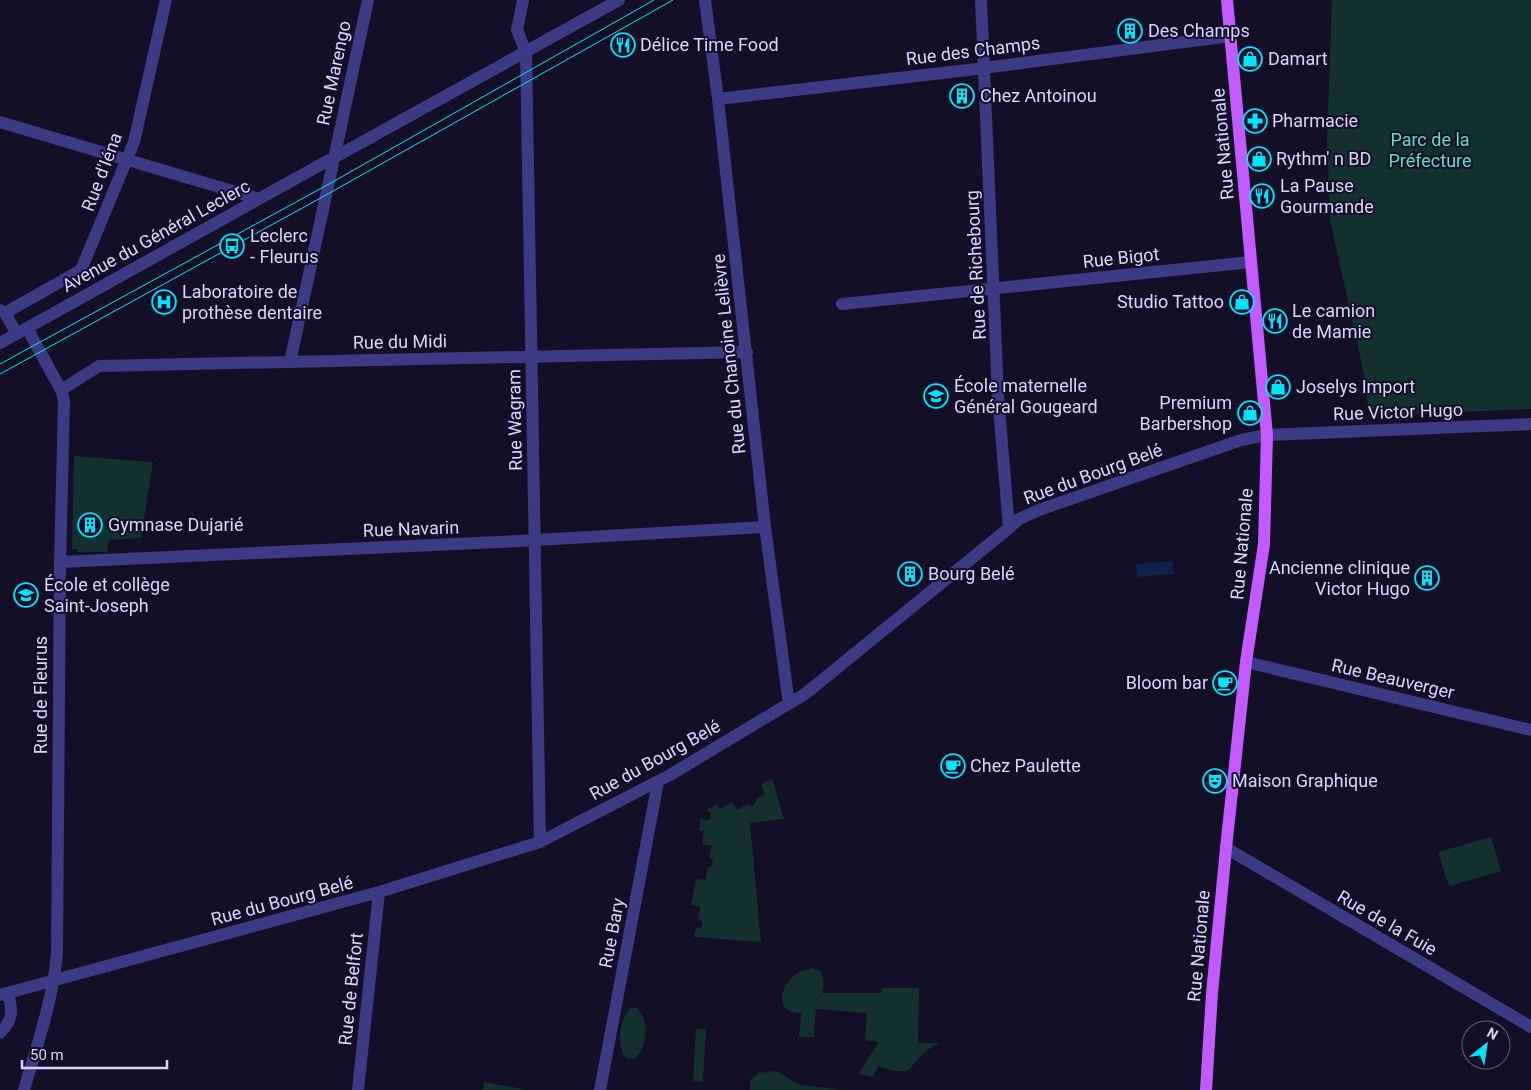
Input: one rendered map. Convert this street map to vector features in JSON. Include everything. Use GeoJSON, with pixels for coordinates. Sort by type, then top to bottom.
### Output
{"type":"FeatureCollection","features":[{"type":"Feature","properties":{"kind":"main road","name":"Rue Nationale"},"geometry":{"type":"LineString","coordinates":[[1206,1090],[1212,992],[1226,848],[1246,662],[1264,544],[1267,435],[1228,0]]}},
{"type":"Feature","properties":{"kind":"street","name":"Rue d'Iéna"},"geometry":{"type":"LineString","coordinates":[[3,311],[81,270],[134,142],[166,0]]}},
{"type":"Feature","properties":{"kind":"street","name":"Rue Marengo"},"geometry":{"type":"LineString","coordinates":[[290,362],[368,0]]}},
{"type":"Feature","properties":{"kind":"street","name":"Rue Wagram"},"geometry":{"type":"LineString","coordinates":[[523,0],[517,30],[526,52],[540,842]]}},
{"type":"Feature","properties":{"kind":"street","name":"Avenue du Général Leclerc"},"geometry":{"type":"LineString","coordinates":[[0,343],[619,0]]}},
{"type":"Feature","properties":{"kind":"street","name":"Rue du Chanoine Lelièvre"},"geometry":{"type":"LineString","coordinates":[[705,0],[747,352],[765,527],[789,704]]}},
{"type":"Feature","properties":{"kind":"street","name":"Rue de Richebourg"},"geometry":{"type":"LineString","coordinates":[[981,0],[995,288],[998,396],[1008,528]]}},
{"type":"Feature","properties":{"kind":"street","name":"Rue des Champs"},"geometry":{"type":"LineString","coordinates":[[718,98],[983,68],[1231,36]]}},
{"type":"Feature","properties":{"kind":"street"},"geometry":{"type":"LineString","coordinates":[[0,122],[260,199]]}},
{"type":"Feature","properties":{"kind":"street","name":"Rue Bigot"},"geometry":{"type":"LineString","coordinates":[[842,304],[1251,262]]}},
{"type":"Feature","properties":{"kind":"street","name":"Rue de Fleurus"},"geometry":{"type":"LineString","coordinates":[[3,311],[22,331],[61,390],[64,401],[60,562],[57,954],[43,1028],[24,1090]]}},
{"type":"Feature","properties":{"kind":"street","name":"Rue du Midi"},"geometry":{"type":"LineString","coordinates":[[61,390],[99,366],[747,352]]}},
{"type":"Feature","properties":{"kind":"street","name":"Rue Victor Hugo"},"geometry":{"type":"LineString","coordinates":[[1267,435],[1531,424]]}},
{"type":"Feature","properties":{"kind":"street","name":"Rue du Bourg Belé"},"geometry":{"type":"LineString","coordinates":[[4,994],[379,892],[540,842],[658,782],[806,694],[1020,520],[1039,510],[1241,440],[1267,435]]}},
{"type":"Feature","properties":{"kind":"street","name":"Rue Navarin"},"geometry":{"type":"LineString","coordinates":[[60,562],[535,541],[765,527]]}},
{"type":"Feature","properties":{"kind":"street","name":"Rue Beauverger"},"geometry":{"type":"LineString","coordinates":[[1246,662],[1531,730]]}},
{"type":"Feature","properties":{"kind":"street","name":"Rue Bary"},"geometry":{"type":"LineString","coordinates":[[600,1090],[658,782]]}},
{"type":"Feature","properties":{"kind":"street","name":"Rue de la Fuie"},"geometry":{"type":"LineString","coordinates":[[1226,848],[1531,1027]]}},
{"type":"Feature","properties":{"kind":"street","name":"Rue de Belfort"},"geometry":{"type":"LineString","coordinates":[[358,1090],[379,892]]}},
{"type":"Feature","properties":{"kind":"street"},"geometry":{"type":"LineString","coordinates":[[0,1033],[6,1027],[12,1012],[12,1007],[4,994]]}},
{"type":"Feature","properties":{"kind":"green space","name":"Parc de la Préfecture"},"geometry":{"type":"Polygon","coordinates":[[[1332,0],[1531,0],[1531,409],[1369,416],[1364,374],[1330,220],[1327,138],[1332,0]]]}},
{"type":"Feature","properties":{"kind":"green space","name":"Gymnase Dujarié"},"geometry":{"type":"Polygon","coordinates":[[[74,456],[153,462],[141,538],[109,540],[109,543],[107,543],[108,551],[106,552],[77,552],[77,549],[72,549],[74,456]]]}},
{"type":"Feature","properties":{"kind":"green space"},"geometry":{"type":"Polygon","coordinates":[[[772,778],[784,819],[750,823],[761,942],[694,937],[696,928],[702,927],[702,921],[698,919],[700,907],[691,904],[696,879],[705,880],[708,867],[711,867],[713,862],[709,858],[712,846],[702,844],[704,831],[699,830],[701,817],[705,821],[710,819],[711,813],[706,810],[717,804],[720,809],[732,802],[737,810],[747,804],[754,805],[756,799],[765,794],[761,785],[772,778]]]}},
{"type":"Feature","properties":{"kind":"green space"},"geometry":{"type":"Polygon","coordinates":[[[1491,837],[1501,871],[1449,886],[1438,852],[1491,837]]]}},
{"type":"Feature","properties":{"kind":"green space"},"geometry":{"type":"Polygon","coordinates":[[[811,968],[820,971],[822,974],[824,982],[822,993],[881,993],[882,988],[919,988],[918,1043],[939,1044],[926,1052],[907,1071],[895,1071],[878,1066],[873,1077],[858,1074],[879,1042],[865,1040],[867,1013],[816,1009],[814,1037],[799,1037],[801,1013],[792,1012],[785,1008],[782,1003],[784,989],[788,983],[799,972],[811,968]]]}},
{"type":"Feature","properties":{"kind":"green space"},"geometry":{"type":"Polygon","coordinates":[[[631,1008],[637,1008],[645,1022],[646,1030],[642,1049],[632,1059],[626,1058],[620,1040],[624,1018],[631,1008]]]}},
{"type":"Feature","properties":{"kind":"green space"},"geometry":{"type":"Polygon","coordinates":[[[696,1029],[706,1029],[703,1082],[693,1081],[696,1029]]]}},
{"type":"Feature","properties":{"kind":"green space"},"geometry":{"type":"Polygon","coordinates":[[[777,1071],[799,1085],[845,1090],[750,1090],[750,1081],[758,1073],[777,1071]]]}},
{"type":"Feature","properties":{"kind":"green space"},"geometry":{"type":"Polygon","coordinates":[[[484,1082],[528,1090],[483,1090],[484,1082]]]}},
{"type":"Feature","properties":{"kind":"water"},"geometry":{"type":"Polygon","coordinates":[[[1172,561],[1174,574],[1137,577],[1136,564],[1172,561]]]}},
{"type":"Feature","properties":{"kind":"tram line"},"geometry":{"type":"LineString","coordinates":[[0,364],[329,184],[654,0]]}},
{"type":"Feature","properties":{"kind":"tram line"},"geometry":{"type":"LineString","coordinates":[[0,374],[326,195],[673,0]]}},
{"type":"Feature","properties":{"kind":"place","name":"Des Champs"},"geometry":{"type":"Point","coordinates":[1130,31]}},
{"type":"Feature","properties":{"kind":"place","name":"Délice Time Food"},"geometry":{"type":"Point","coordinates":[623,45]}},
{"type":"Feature","properties":{"kind":"place","name":"Damart"},"geometry":{"type":"Point","coordinates":[1250,59]}},
{"type":"Feature","properties":{"kind":"place","name":"Chez Antoinou"},"geometry":{"type":"Point","coordinates":[962,96]}},
{"type":"Feature","properties":{"kind":"place","name":"Pharmacie"},"geometry":{"type":"Point","coordinates":[1255,121]}},
{"type":"Feature","properties":{"kind":"place","name":"Rythm' n BD"},"geometry":{"type":"Point","coordinates":[1259,159]}},
{"type":"Feature","properties":{"kind":"place","name":"La Pause Gourmande"},"geometry":{"type":"Point","coordinates":[1262,196]}},
{"type":"Feature","properties":{"kind":"place","name":"Leclerc - Fleurus"},"geometry":{"type":"Point","coordinates":[232,246]}},
{"type":"Feature","properties":{"kind":"place","name":"Laboratoire de prothèse dentaire"},"geometry":{"type":"Point","coordinates":[164,302]}},
{"type":"Feature","properties":{"kind":"place","name":"Studio Tattoo"},"geometry":{"type":"Point","coordinates":[1242,302]}},
{"type":"Feature","properties":{"kind":"place","name":"Le camion de Mamie"},"geometry":{"type":"Point","coordinates":[1275,321]}},
{"type":"Feature","properties":{"kind":"place","name":"Joselys Import"},"geometry":{"type":"Point","coordinates":[1278,387]}},
{"type":"Feature","properties":{"kind":"place","name":"École maternelle Général Gougeard"},"geometry":{"type":"Point","coordinates":[936,396]}},
{"type":"Feature","properties":{"kind":"place","name":"Premium Barbershop"},"geometry":{"type":"Point","coordinates":[1250,413]}},
{"type":"Feature","properties":{"kind":"place","name":"Gymnase Dujarié"},"geometry":{"type":"Point","coordinates":[90,525]}},
{"type":"Feature","properties":{"kind":"place","name":"Bourg Belé"},"geometry":{"type":"Point","coordinates":[910,574]}},
{"type":"Feature","properties":{"kind":"place","name":"Ancienne clinique Victor Hugo"},"geometry":{"type":"Point","coordinates":[1427,578]}},
{"type":"Feature","properties":{"kind":"place","name":"École et collège Saint-Joseph"},"geometry":{"type":"Point","coordinates":[26,595]}},
{"type":"Feature","properties":{"kind":"place","name":"Bloom bar"},"geometry":{"type":"Point","coordinates":[1225,683]}},
{"type":"Feature","properties":{"kind":"place","name":"Chez Paulette"},"geometry":{"type":"Point","coordinates":[953,766]}},
{"type":"Feature","properties":{"kind":"place","name":"Maison Graphique"},"geometry":{"type":"Point","coordinates":[1215,781]}}]}
